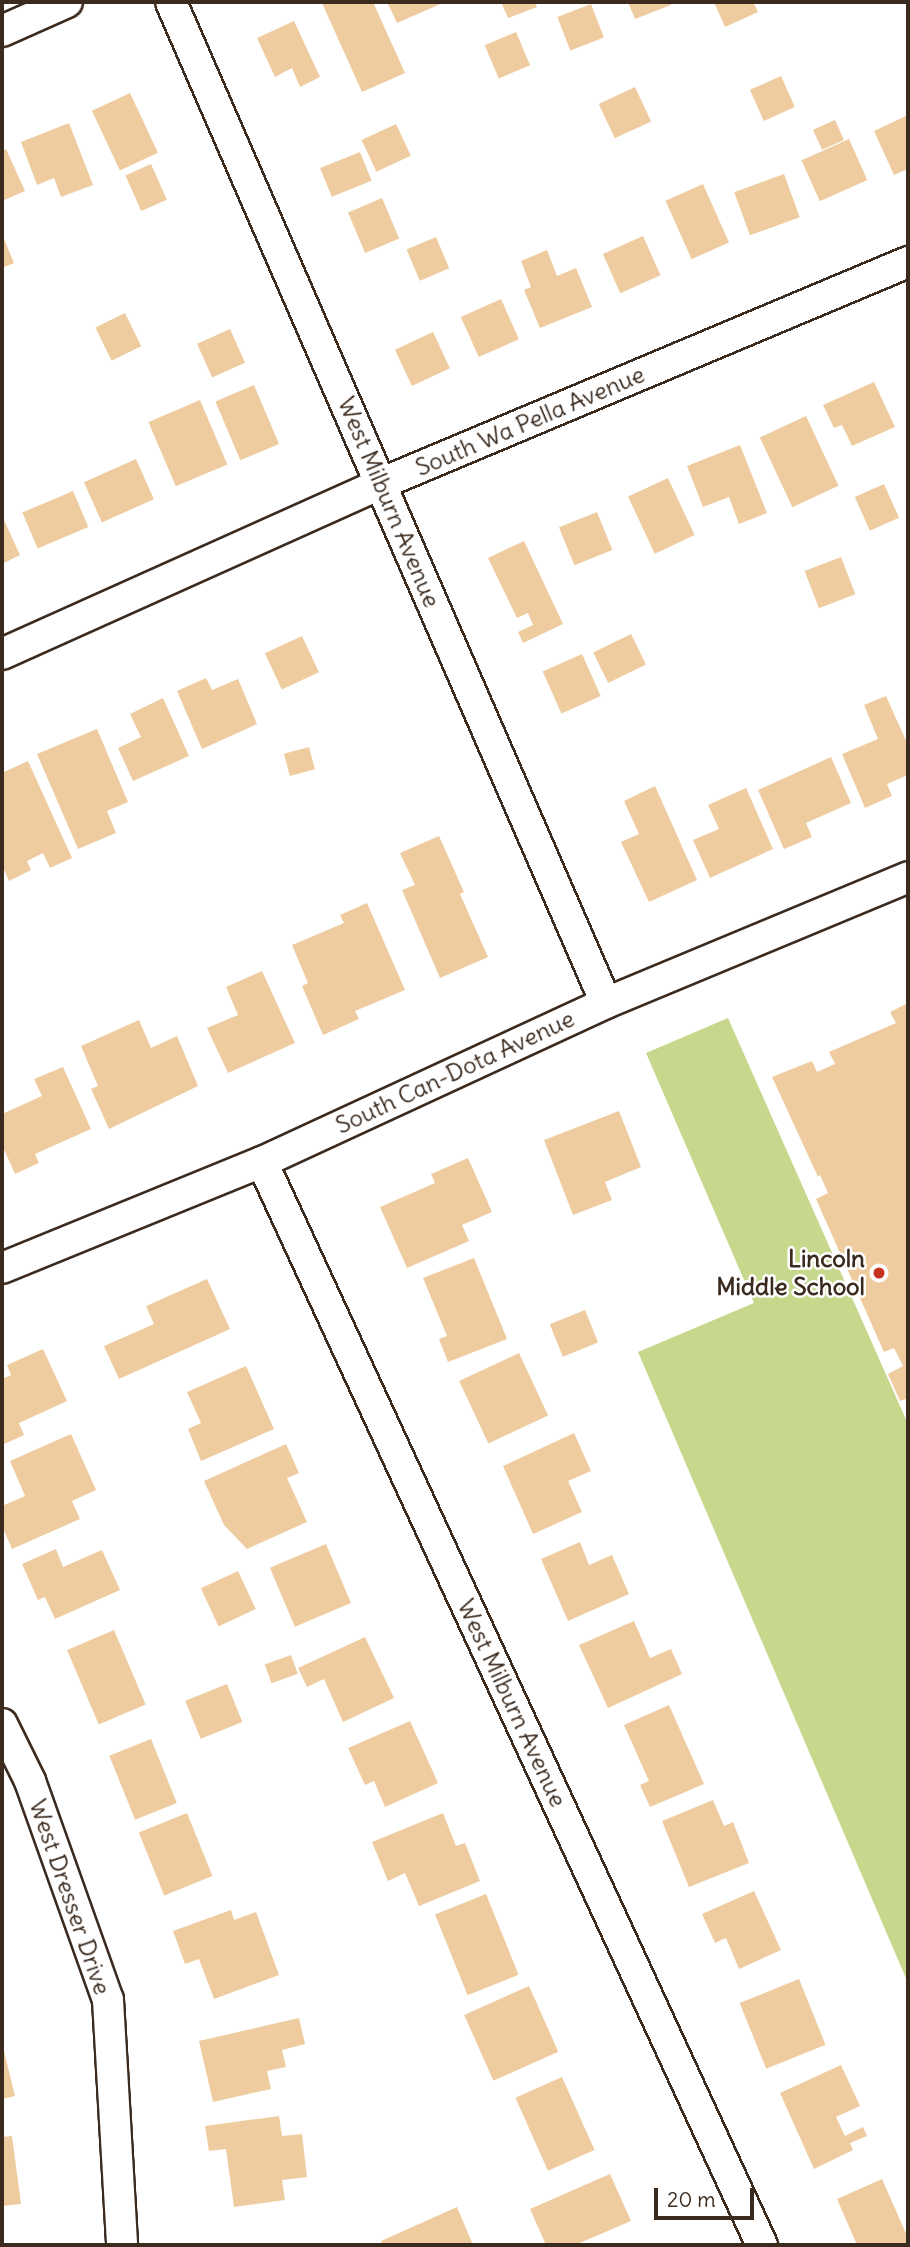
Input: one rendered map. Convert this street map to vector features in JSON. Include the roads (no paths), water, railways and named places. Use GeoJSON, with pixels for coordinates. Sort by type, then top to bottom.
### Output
{"type":"FeatureCollection","features":[{"type":"Feature","properties":{"kind":"street"},"geometry":{"type":"LineString","coordinates":[[2,32],[67,2]]}},
{"type":"Feature","properties":{"kind":"street","name":"West Milburn Avenue"},"geometry":{"type":"LineString","coordinates":[[172,2],[606,1003]]}},
{"type":"Feature","properties":{"kind":"street","name":"South Wa Pella Avenue"},"geometry":{"type":"LineString","coordinates":[[2,654],[380,484],[908,261]]}},
{"type":"Feature","properties":{"kind":"street","name":"South Can-Dota Avenue"},"geometry":{"type":"LineString","coordinates":[[2,1268],[262,1161],[606,1003],[908,877]]}},
{"type":"Feature","properties":{"kind":"street","name":"West Milburn Avenue"},"geometry":{"type":"LineString","coordinates":[[262,1161],[762,2245]]}},
{"type":"Feature","properties":{"kind":"street","name":"West Dresser Drive"},"geometry":{"type":"LineString","coordinates":[[2,1724],[30,1781],[108,2000],[122,2245]]}},
{"type":"Feature","properties":{"kind":"place","name":"Lincoln Middle School"},"geometry":{"type":"Point","coordinates":[879,1273]}}]}
